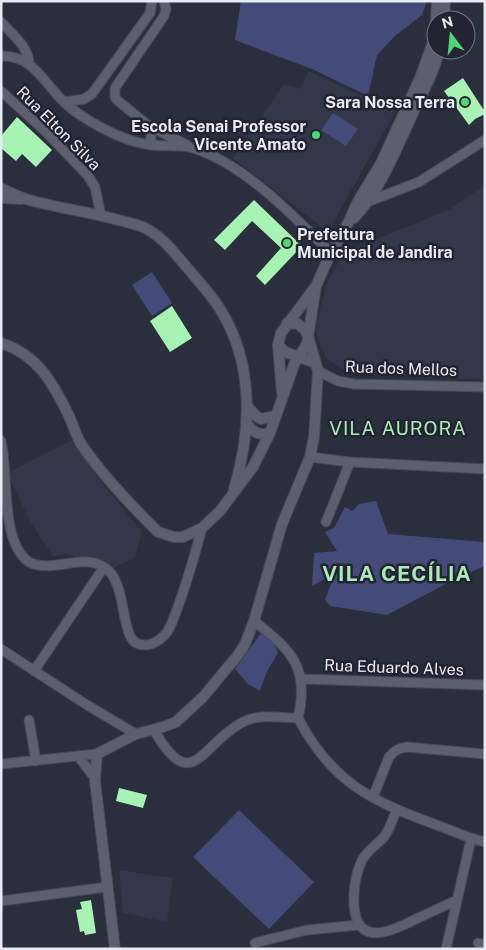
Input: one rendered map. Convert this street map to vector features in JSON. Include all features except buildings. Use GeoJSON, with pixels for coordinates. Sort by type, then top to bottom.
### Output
{"type":"FeatureCollection","features":[{"type":"Feature","properties":{"kind":"street"},"geometry":{"type":"LineString","coordinates":[[64,102],[76,101],[92,94],[150,13],[152,1]]}},
{"type":"Feature","properties":{"kind":"street"},"geometry":{"type":"LineString","coordinates":[[164,1],[166,9],[164,16],[115,88],[115,92],[117,100],[149,126],[192,148]]}},
{"type":"Feature","properties":{"kind":"street"},"geometry":{"type":"LineString","coordinates":[[1,22],[26,50],[29,56],[29,64]]}},
{"type":"Feature","properties":{"kind":"street","name":"Rua Elton Silva"},"geometry":{"type":"LineString","coordinates":[[1,56],[29,64],[42,75],[64,102],[95,124],[120,136],[151,145],[192,148],[208,154],[248,178],[332,254]]}},
{"type":"Feature","properties":{"kind":"street"},"geometry":{"type":"LineString","coordinates":[[363,202],[427,60]]}},
{"type":"Feature","properties":{"kind":"street"},"geometry":{"type":"LineString","coordinates":[[282,396],[278,345],[281,333],[287,322],[316,286],[348,224],[388,166],[436,60]]}},
{"type":"Feature","properties":{"kind":"street","name":"Rua Elton Silva"},"geometry":{"type":"LineString","coordinates":[[1,91],[88,176],[95,187],[101,216]]}},
{"type":"Feature","properties":{"kind":"street"},"geometry":{"type":"LineString","coordinates":[[149,126],[151,145]]}},
{"type":"Feature","properties":{"kind":"street"},"geometry":{"type":"LineString","coordinates":[[363,202],[419,182],[485,140]]}},
{"type":"Feature","properties":{"kind":"street"},"geometry":{"type":"LineString","coordinates":[[1,188],[24,198],[140,226],[162,238],[220,309],[240,352],[248,406],[241,465],[233,492]]}},
{"type":"Feature","properties":{"kind":"street"},"geometry":{"type":"LineString","coordinates":[[1,198],[24,198]]}},
{"type":"Feature","properties":{"kind":"street"},"geometry":{"type":"LineString","coordinates":[[1,343],[21,351],[34,360],[44,372],[53,385],[78,439],[92,460],[151,525],[158,532],[174,537],[183,537],[202,528],[220,511],[253,467],[270,433],[282,396],[298,358],[307,344],[316,286]]}},
{"type":"Feature","properties":{"kind":"street"},"geometry":{"type":"LineString","coordinates":[[1,764],[97,754],[136,734],[176,722],[203,696],[238,655],[245,644],[254,620],[282,524],[310,457],[315,423],[317,367],[308,336],[301,326],[287,322]]}},
{"type":"Feature","properties":{"kind":"street"},"geometry":{"type":"LineString","coordinates":[[278,345],[285,352],[317,367]]}},
{"type":"Feature","properties":{"kind":"street","name":"Rua dos Mellos"},"geometry":{"type":"LineString","coordinates":[[317,367],[338,381],[354,384],[485,387]]}},
{"type":"Feature","properties":{"kind":"street"},"geometry":{"type":"LineString","coordinates":[[248,406],[260,419],[275,416]]}},
{"type":"Feature","properties":{"kind":"street"},"geometry":{"type":"LineString","coordinates":[[246,424],[254,432],[260,434],[270,433]]}},
{"type":"Feature","properties":{"kind":"street"},"geometry":{"type":"LineString","coordinates":[[2,444],[3,514],[14,548],[29,562],[38,565],[87,561],[104,567],[112,574],[116,582],[131,638],[136,643],[149,645],[169,631],[188,580],[202,528]]}},
{"type":"Feature","properties":{"kind":"street"},"geometry":{"type":"LineString","coordinates":[[310,457],[350,462],[485,469]]}},
{"type":"Feature","properties":{"kind":"street"},"geometry":{"type":"LineString","coordinates":[[326,522],[350,462]]}},
{"type":"Feature","properties":{"kind":"street"},"geometry":{"type":"LineString","coordinates":[[34,671],[104,567]]}},
{"type":"Feature","properties":{"kind":"street"},"geometry":{"type":"LineString","coordinates":[[254,620],[293,658],[302,679],[302,702],[298,718],[315,748],[339,774],[373,798],[396,810],[471,839],[485,842]]}},
{"type":"Feature","properties":{"kind":"street"},"geometry":{"type":"LineString","coordinates":[[2,652],[136,734]]}},
{"type":"Feature","properties":{"kind":"street","name":"Rua Eduardo Alves"},"geometry":{"type":"LineString","coordinates":[[302,679],[485,685]]}},
{"type":"Feature","properties":{"kind":"street"},"geometry":{"type":"LineString","coordinates":[[154,730],[162,744],[174,758],[179,762],[187,762],[197,760],[231,730],[249,719],[260,717],[298,718]]}},
{"type":"Feature","properties":{"kind":"street"},"geometry":{"type":"LineString","coordinates":[[30,720],[36,761]]}},
{"type":"Feature","properties":{"kind":"street"},"geometry":{"type":"LineString","coordinates":[[373,798],[390,757],[394,751],[400,748],[485,754]]}},
{"type":"Feature","properties":{"kind":"street"},"geometry":{"type":"LineString","coordinates":[[97,754],[94,777],[115,949]]}},
{"type":"Feature","properties":{"kind":"street"},"geometry":{"type":"LineString","coordinates":[[78,756],[94,777]]}},
{"type":"Feature","properties":{"kind":"street"},"geometry":{"type":"LineString","coordinates":[[396,810],[392,823],[384,837],[367,853],[360,864],[353,900],[359,925],[367,931],[382,933],[457,900]]}},
{"type":"Feature","properties":{"kind":"street"},"geometry":{"type":"LineString","coordinates":[[446,949],[471,839]]}},
{"type":"Feature","properties":{"kind":"street"},"geometry":{"type":"LineString","coordinates":[[1,901],[107,887]]}},
{"type":"Feature","properties":{"kind":"street"},"geometry":{"type":"LineString","coordinates":[[254,943],[300,931],[359,925]]}},
{"type":"Feature","properties":{"kind":"shaded area"},"geometry":{"type":"Polygon","coordinates":[[[241,1],[427,1],[422,15],[395,36],[377,55],[368,96],[312,69],[235,40],[241,1]]]}},
{"type":"Feature","properties":{"kind":"shaded area","name":"Escola Senai Professor Vicente Amato"},"geometry":{"type":"Polygon","coordinates":[[[309,71],[395,112],[328,232],[233,158],[284,84],[300,89],[309,71]]]}},
{"type":"Feature","properties":{"kind":"shaded area"},"geometry":{"type":"Polygon","coordinates":[[[333,113],[358,129],[346,146],[321,130],[333,113]]]}},
{"type":"Feature","properties":{"kind":"shaded area"},"geometry":{"type":"Polygon","coordinates":[[[485,185],[485,379],[428,378],[414,369],[400,368],[391,377],[344,371],[327,359],[316,332],[317,320],[326,286],[343,253],[450,209],[485,185]]]}},
{"type":"Feature","properties":{"kind":"shaded area"},"geometry":{"type":"Polygon","coordinates":[[[152,272],[172,303],[152,316],[132,285],[152,272]]]}},
{"type":"Feature","properties":{"kind":"shaded area"},"geometry":{"type":"Polygon","coordinates":[[[72,440],[104,486],[142,531],[135,558],[112,569],[66,554],[54,557],[28,517],[7,473],[72,440]]]}},
{"type":"Feature","properties":{"kind":"shaded area"},"geometry":{"type":"Polygon","coordinates":[[[376,501],[388,534],[485,542],[485,566],[457,578],[387,615],[330,606],[325,600],[335,573],[312,586],[314,553],[337,551],[325,532],[334,528],[345,507],[352,511],[359,504],[376,501]]]}},
{"type":"Feature","properties":{"kind":"shaded area"},"geometry":{"type":"Polygon","coordinates":[[[261,633],[274,644],[278,653],[267,671],[260,691],[248,684],[235,669],[261,633]]]}},
{"type":"Feature","properties":{"kind":"shaded area"},"geometry":{"type":"Polygon","coordinates":[[[239,810],[314,882],[269,929],[193,857],[239,810]]]}},
{"type":"Feature","properties":{"kind":"shaded area"},"geometry":{"type":"Polygon","coordinates":[[[119,870],[173,878],[167,922],[123,913],[119,870]]]}},
{"type":"Feature","properties":{"kind":"place","name":"Sara Nossa Terra"},"geometry":{"type":"Point","coordinates":[465,102]}},
{"type":"Feature","properties":{"kind":"place","name":"Escola Senai Professor Vicente Amato"},"geometry":{"type":"Point","coordinates":[316,135]}},
{"type":"Feature","properties":{"kind":"place","name":"Prefeitura Municipal de Jandira"},"geometry":{"type":"Point","coordinates":[287,243]}},
{"type":"Feature","properties":{"kind":"district","name":"VILA AURORA"},"geometry":{"type":"Point","coordinates":[398,428]}},
{"type":"Feature","properties":{"kind":"district","name":"VILA CECÍLIA"},"geometry":{"type":"Point","coordinates":[397,574]}}]}
